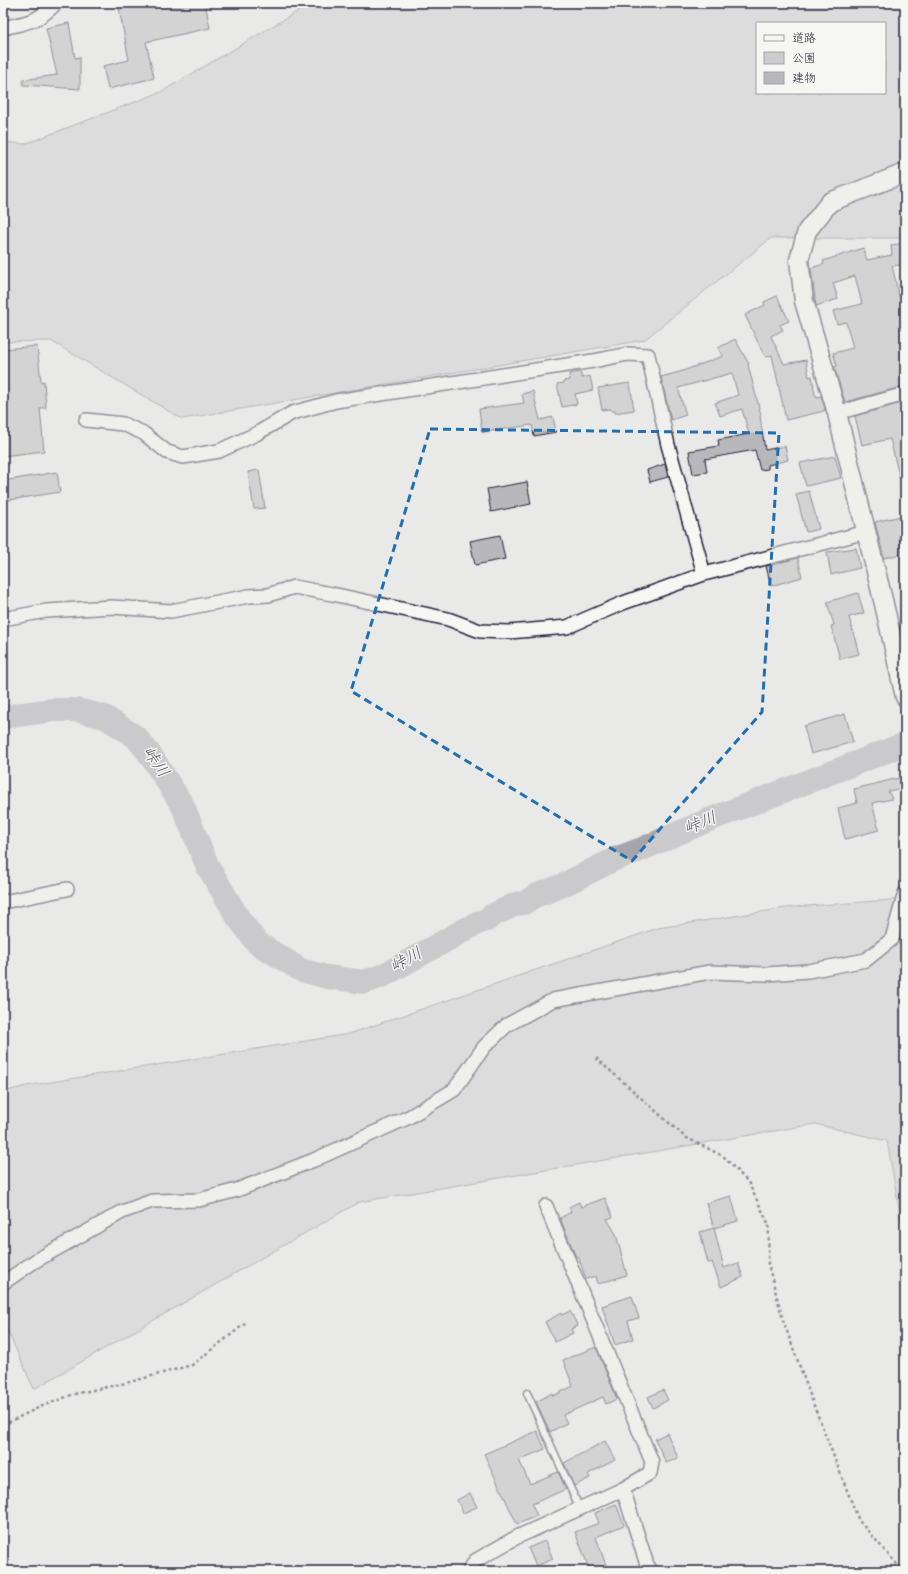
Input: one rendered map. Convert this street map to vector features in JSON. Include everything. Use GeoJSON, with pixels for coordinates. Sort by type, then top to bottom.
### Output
{"type":"FeatureCollection","features":[{"type":"Feature","properties":{"kind":"street"},"geometry":{"type":"LineString","coordinates":[[3,28],[34,21],[49,11],[56,3]]}},
{"type":"Feature","properties":{"kind":"street"},"geometry":{"type":"LineString","coordinates":[[905,173],[830,202],[806,231],[799,260],[804,301],[837,414],[884,604],[905,697]]}},
{"type":"Feature","properties":{"kind":"street"},"geometry":{"type":"LineString","coordinates":[[86,420],[123,424],[143,433],[167,452],[183,457],[219,451],[256,434],[292,413],[336,401],[593,361],[628,354],[648,354],[668,445],[704,574]]}},
{"type":"Feature","properties":{"kind":"street"},"geometry":{"type":"LineString","coordinates":[[837,414],[905,394]]}},
{"type":"Feature","properties":{"kind":"street"},"geometry":{"type":"LineString","coordinates":[[3,620],[46,611],[112,607],[171,611],[248,596],[268,595],[294,587],[448,619],[480,631],[509,632],[567,627],[623,603],[704,574],[866,532]]}},
{"type":"Feature","properties":{"kind":"street"},"geometry":{"type":"LineString","coordinates":[[3,902],[67,889]]}},
{"type":"Feature","properties":{"kind":"street"},"geometry":{"type":"LineString","coordinates":[[3,1283],[35,1261],[122,1212],[152,1201],[199,1200],[237,1190],[314,1160],[409,1117],[454,1090],[484,1047],[507,1025],[553,1000],[710,972],[766,974],[808,971],[866,960],[892,939],[905,893]]}},
{"type":"Feature","properties":{"kind":"street"},"geometry":{"type":"LineString","coordinates":[[469,1571],[475,1561],[517,1537],[623,1489],[650,1473],[652,1458],[546,1206]]}},
{"type":"Feature","properties":{"kind":"street"},"geometry":{"type":"LineString","coordinates":[[623,1489],[649,1571]]}},
{"type":"Feature","properties":{"kind":"lane"},"geometry":{"type":"LineString","coordinates":[[527,1393],[580,1509]]}},
{"type":"Feature","properties":{"kind":"path"},"geometry":{"type":"LineString","coordinates":[[596,1058],[685,1138],[723,1156],[748,1182],[769,1226],[768,1264],[784,1323],[813,1403],[859,1521],[903,1571]]}},
{"type":"Feature","properties":{"kind":"path"},"geometry":{"type":"LineString","coordinates":[[3,1425],[40,1407],[74,1394],[126,1383],[192,1365],[246,1323]]}},
{"type":"Feature","properties":{"kind":"highlighted area"},"geometry":{"type":"Polygon","coordinates":[[[430,429],[779,433],[762,712],[632,861],[351,691],[430,429]]]}},
{"type":"Feature","properties":{"kind":"green space"},"geometry":{"type":"Polygon","coordinates":[[[312,3],[905,3],[905,238],[771,238],[644,340],[182,419],[51,341],[3,342],[3,142],[25,144],[161,92],[312,3]]]}},
{"type":"Feature","properties":{"kind":"green space"},"geometry":{"type":"Polygon","coordinates":[[[905,899],[905,1242],[887,1141],[815,1124],[359,1202],[34,1389],[3,1321],[3,1092],[26,1086],[349,1034],[658,928],[792,907],[905,899]]]}},
{"type":"Feature","properties":{"kind":"building"},"geometry":{"type":"Polygon","coordinates":[[[118,3],[205,3],[210,28],[146,42],[154,78],[108,89],[103,66],[129,60],[118,3]]]}},
{"type":"Feature","properties":{"kind":"building"},"geometry":{"type":"Polygon","coordinates":[[[69,23],[75,58],[80,57],[80,89],[23,85],[23,80],[57,75],[46,28],[69,23]]]}},
{"type":"Feature","properties":{"kind":"building"},"geometry":{"type":"Polygon","coordinates":[[[905,243],[905,264],[892,266],[901,304],[905,303],[905,386],[845,402],[834,367],[837,366],[833,353],[853,348],[846,322],[837,324],[833,311],[862,304],[855,276],[833,283],[838,299],[816,306],[811,268],[824,264],[823,261],[863,248],[867,260],[892,255],[891,245],[905,243]]]}},
{"type":"Feature","properties":{"kind":"building"},"geometry":{"type":"Polygon","coordinates":[[[777,296],[789,321],[780,325],[783,330],[771,336],[784,364],[806,360],[809,377],[812,376],[815,395],[817,397],[821,396],[825,408],[824,411],[786,420],[772,355],[766,357],[764,355],[745,315],[765,305],[764,302],[777,296]]]}},
{"type":"Feature","properties":{"kind":"building"},"geometry":{"type":"Polygon","coordinates":[[[735,339],[749,364],[748,365],[761,415],[765,450],[785,446],[788,460],[768,465],[768,469],[760,470],[755,450],[705,459],[707,472],[693,474],[689,451],[719,446],[718,440],[749,434],[742,409],[720,416],[715,403],[738,395],[732,373],[678,388],[686,415],[671,420],[661,377],[683,371],[723,356],[718,348],[735,339]]]}},
{"type":"Feature","properties":{"kind":"building"},"geometry":{"type":"Polygon","coordinates":[[[37,346],[41,382],[44,381],[46,408],[40,408],[44,451],[3,456],[3,349],[37,346]]]}},
{"type":"Feature","properties":{"kind":"building"},"geometry":{"type":"Polygon","coordinates":[[[580,372],[582,378],[590,376],[593,390],[575,394],[577,404],[562,407],[557,384],[570,380],[569,374],[580,372]]]}},
{"type":"Feature","properties":{"kind":"building"},"geometry":{"type":"Polygon","coordinates":[[[630,383],[634,410],[615,413],[615,411],[611,411],[611,409],[602,410],[598,388],[630,383]]]}},
{"type":"Feature","properties":{"kind":"building"},"geometry":{"type":"Polygon","coordinates":[[[533,391],[540,420],[553,417],[556,432],[534,436],[532,425],[482,432],[479,409],[524,403],[522,394],[533,391]]]}},
{"type":"Feature","properties":{"kind":"building"},"geometry":{"type":"Polygon","coordinates":[[[905,402],[905,483],[901,484],[890,439],[862,445],[855,416],[905,402]]]}},
{"type":"Feature","properties":{"kind":"building"},"geometry":{"type":"Polygon","coordinates":[[[835,456],[841,478],[806,486],[800,463],[835,456]]]}},
{"type":"Feature","properties":{"kind":"building"},"geometry":{"type":"Polygon","coordinates":[[[665,464],[668,477],[650,482],[647,470],[665,464]]]}},
{"type":"Feature","properties":{"kind":"building"},"geometry":{"type":"Polygon","coordinates":[[[259,470],[265,508],[254,509],[248,472],[259,470]]]}},
{"type":"Feature","properties":{"kind":"building"},"geometry":{"type":"Polygon","coordinates":[[[57,472],[60,492],[3,501],[3,481],[57,472]]]}},
{"type":"Feature","properties":{"kind":"building"},"geometry":{"type":"Polygon","coordinates":[[[527,482],[531,504],[491,512],[487,489],[527,482]]]}},
{"type":"Feature","properties":{"kind":"building"},"geometry":{"type":"Polygon","coordinates":[[[809,491],[819,529],[806,532],[796,494],[809,491]]]}},
{"type":"Feature","properties":{"kind":"building"},"geometry":{"type":"Polygon","coordinates":[[[905,515],[905,536],[899,538],[902,554],[884,558],[875,522],[905,515]]]}},
{"type":"Feature","properties":{"kind":"building"},"geometry":{"type":"Polygon","coordinates":[[[500,535],[505,559],[475,565],[470,541],[500,535]]]}},
{"type":"Feature","properties":{"kind":"building"},"geometry":{"type":"Polygon","coordinates":[[[856,548],[860,568],[831,575],[827,552],[856,548]]]}},
{"type":"Feature","properties":{"kind":"building"},"geometry":{"type":"Polygon","coordinates":[[[798,558],[802,577],[771,586],[766,566],[798,558]]]}},
{"type":"Feature","properties":{"kind":"building"},"geometry":{"type":"Polygon","coordinates":[[[858,593],[864,613],[849,617],[859,654],[840,659],[831,626],[834,625],[827,602],[858,593]]]}},
{"type":"Feature","properties":{"kind":"building"},"geometry":{"type":"Polygon","coordinates":[[[845,714],[853,742],[811,754],[804,726],[845,714]]]}},
{"type":"Feature","properties":{"kind":"building"},"geometry":{"type":"Polygon","coordinates":[[[903,777],[905,788],[888,791],[892,799],[872,803],[879,830],[845,839],[838,808],[857,803],[854,789],[903,777]]]}},
{"type":"Feature","properties":{"kind":"building"},"geometry":{"type":"Polygon","coordinates":[[[731,1196],[738,1221],[714,1228],[706,1203],[731,1196]]]}},
{"type":"Feature","properties":{"kind":"building"},"geometry":{"type":"Polygon","coordinates":[[[605,1198],[613,1217],[607,1219],[616,1234],[627,1275],[598,1284],[596,1276],[586,1279],[578,1256],[576,1257],[560,1218],[571,1212],[569,1207],[579,1202],[581,1207],[605,1198]]]}},
{"type":"Feature","properties":{"kind":"building"},"geometry":{"type":"Polygon","coordinates":[[[714,1228],[724,1268],[738,1263],[743,1277],[721,1287],[712,1262],[708,1263],[700,1232],[714,1228]]]}},
{"type":"Feature","properties":{"kind":"building"},"geometry":{"type":"Polygon","coordinates":[[[632,1296],[639,1318],[628,1321],[633,1339],[615,1345],[602,1306],[632,1296]]]}},
{"type":"Feature","properties":{"kind":"building"},"geometry":{"type":"Polygon","coordinates":[[[570,1311],[578,1326],[571,1329],[573,1333],[555,1342],[545,1322],[561,1313],[562,1315],[570,1311]]]}},
{"type":"Feature","properties":{"kind":"building"},"geometry":{"type":"Polygon","coordinates":[[[596,1347],[617,1399],[606,1404],[603,1397],[563,1415],[567,1423],[550,1432],[536,1402],[552,1393],[553,1396],[573,1386],[563,1360],[596,1347]]]}},
{"type":"Feature","properties":{"kind":"building"},"geometry":{"type":"Polygon","coordinates":[[[663,1390],[668,1400],[653,1408],[648,1397],[663,1390]]]}},
{"type":"Feature","properties":{"kind":"building"},"geometry":{"type":"Polygon","coordinates":[[[537,1431],[545,1449],[519,1460],[530,1484],[558,1472],[566,1489],[532,1504],[537,1516],[517,1524],[484,1454],[537,1431]]]}},
{"type":"Feature","properties":{"kind":"building"},"geometry":{"type":"Polygon","coordinates":[[[667,1433],[678,1458],[666,1463],[655,1439],[667,1433]]]}},
{"type":"Feature","properties":{"kind":"building"},"geometry":{"type":"Polygon","coordinates":[[[605,1441],[615,1460],[588,1474],[590,1478],[574,1486],[564,1463],[605,1441]]]}},
{"type":"Feature","properties":{"kind":"building"},"geometry":{"type":"Polygon","coordinates":[[[470,1493],[477,1507],[463,1513],[457,1500],[470,1493]]]}},
{"type":"Feature","properties":{"kind":"building"},"geometry":{"type":"Polygon","coordinates":[[[616,1504],[624,1525],[596,1537],[606,1565],[590,1571],[575,1532],[599,1523],[595,1513],[616,1504]]]}},
{"type":"Feature","properties":{"kind":"building"},"geometry":{"type":"Polygon","coordinates":[[[545,1541],[553,1559],[536,1566],[528,1548],[545,1541]]]}},
{"type":"Feature","properties":{"kind":"waterway","name":"峠川"},"geometry":{"type":"LineString","coordinates":[[3,717],[53,710],[77,710],[105,717],[136,737],[149,753],[183,806],[207,865],[237,916],[257,943],[301,970],[327,977],[364,982],[382,976],[477,923],[487,920],[491,916],[561,886],[615,859],[706,821],[905,744]]}}]}
